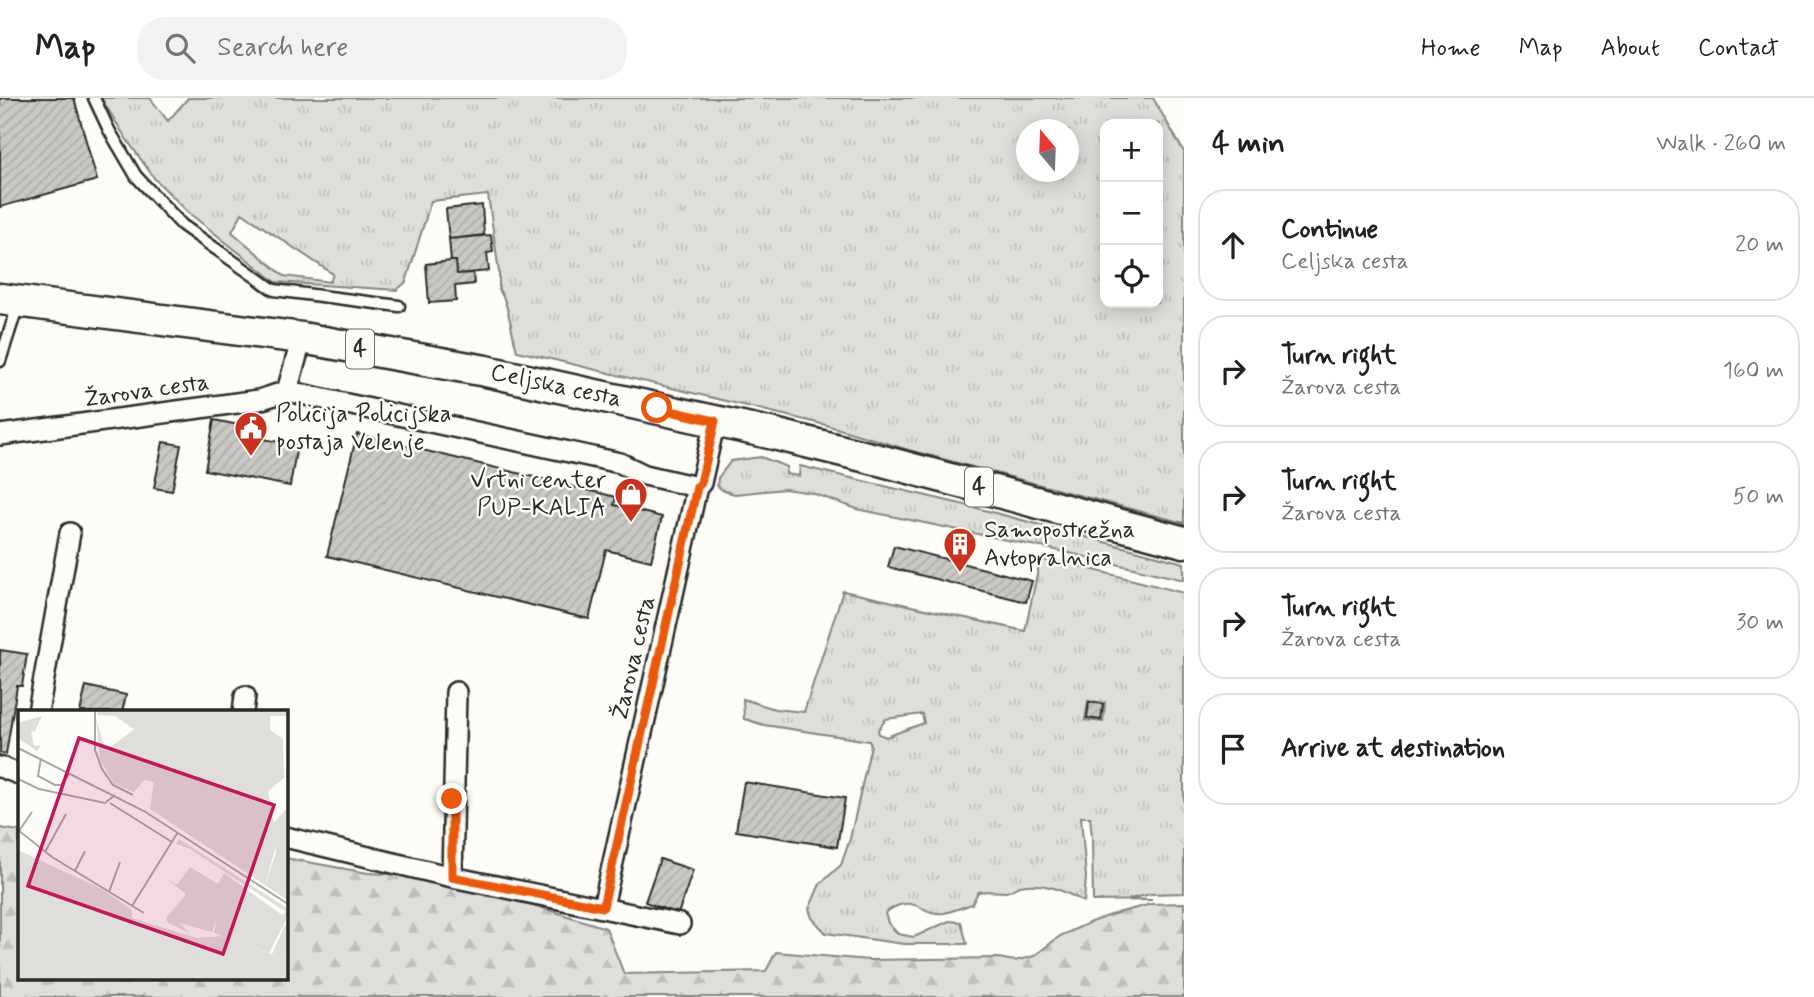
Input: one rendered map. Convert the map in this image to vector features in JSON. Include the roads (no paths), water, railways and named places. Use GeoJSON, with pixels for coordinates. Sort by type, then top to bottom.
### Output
{"type":"FeatureCollection","features":[{"type":"Feature","properties":{"kind":"main road","name":"Celjska cesta"},"geometry":{"type":"LineString","coordinates":[[10,300],[302,338],[486,371],[883,461],[1184,542]]}},
{"type":"Feature","properties":{"kind":"street"},"geometry":{"type":"LineString","coordinates":[[302,338],[287,391],[620,463],[645,475],[697,487]]}},
{"type":"Feature","properties":{"kind":"street","name":"Žarova cesta"},"geometry":{"type":"LineString","coordinates":[[0,435],[259,400],[287,391]]}},
{"type":"Feature","properties":{"kind":"street","name":"Žarova cesta"},"geometry":{"type":"LineString","coordinates":[[603,907],[697,487],[701,483],[715,421]]}},
{"type":"Feature","properties":{"kind":"street"},"geometry":{"type":"LineString","coordinates":[[38,710],[70,533]]}},
{"type":"Feature","properties":{"kind":"street"},"geometry":{"type":"LineString","coordinates":[[452,877],[456,692]]}},
{"type":"Feature","properties":{"kind":"street"},"geometry":{"type":"LineString","coordinates":[[0,767],[18,774]]}},
{"type":"Feature","properties":{"kind":"street"},"geometry":{"type":"LineString","coordinates":[[287,837],[452,877],[680,924]]}},
{"type":"Feature","properties":{"kind":"lane"},"geometry":{"type":"LineString","coordinates":[[94,98],[108,130],[136,176],[182,225],[274,290],[400,306]]}},
{"type":"Feature","properties":{"kind":"lane"},"geometry":{"type":"LineString","coordinates":[[0,361],[10,300]]}},
{"type":"Feature","properties":{"kind":"place","name":"Policija Policijska postaja Velenje"},"geometry":{"type":"Point","coordinates":[251,458]}},
{"type":"Feature","properties":{"kind":"place","name":"Vrtni center PUP-KALIA"},"geometry":{"type":"Point","coordinates":[631,524]}},
{"type":"Feature","properties":{"kind":"place","name":"Samopostrežna Avtopralnica"},"geometry":{"type":"Point","coordinates":[960,574]}}]}
